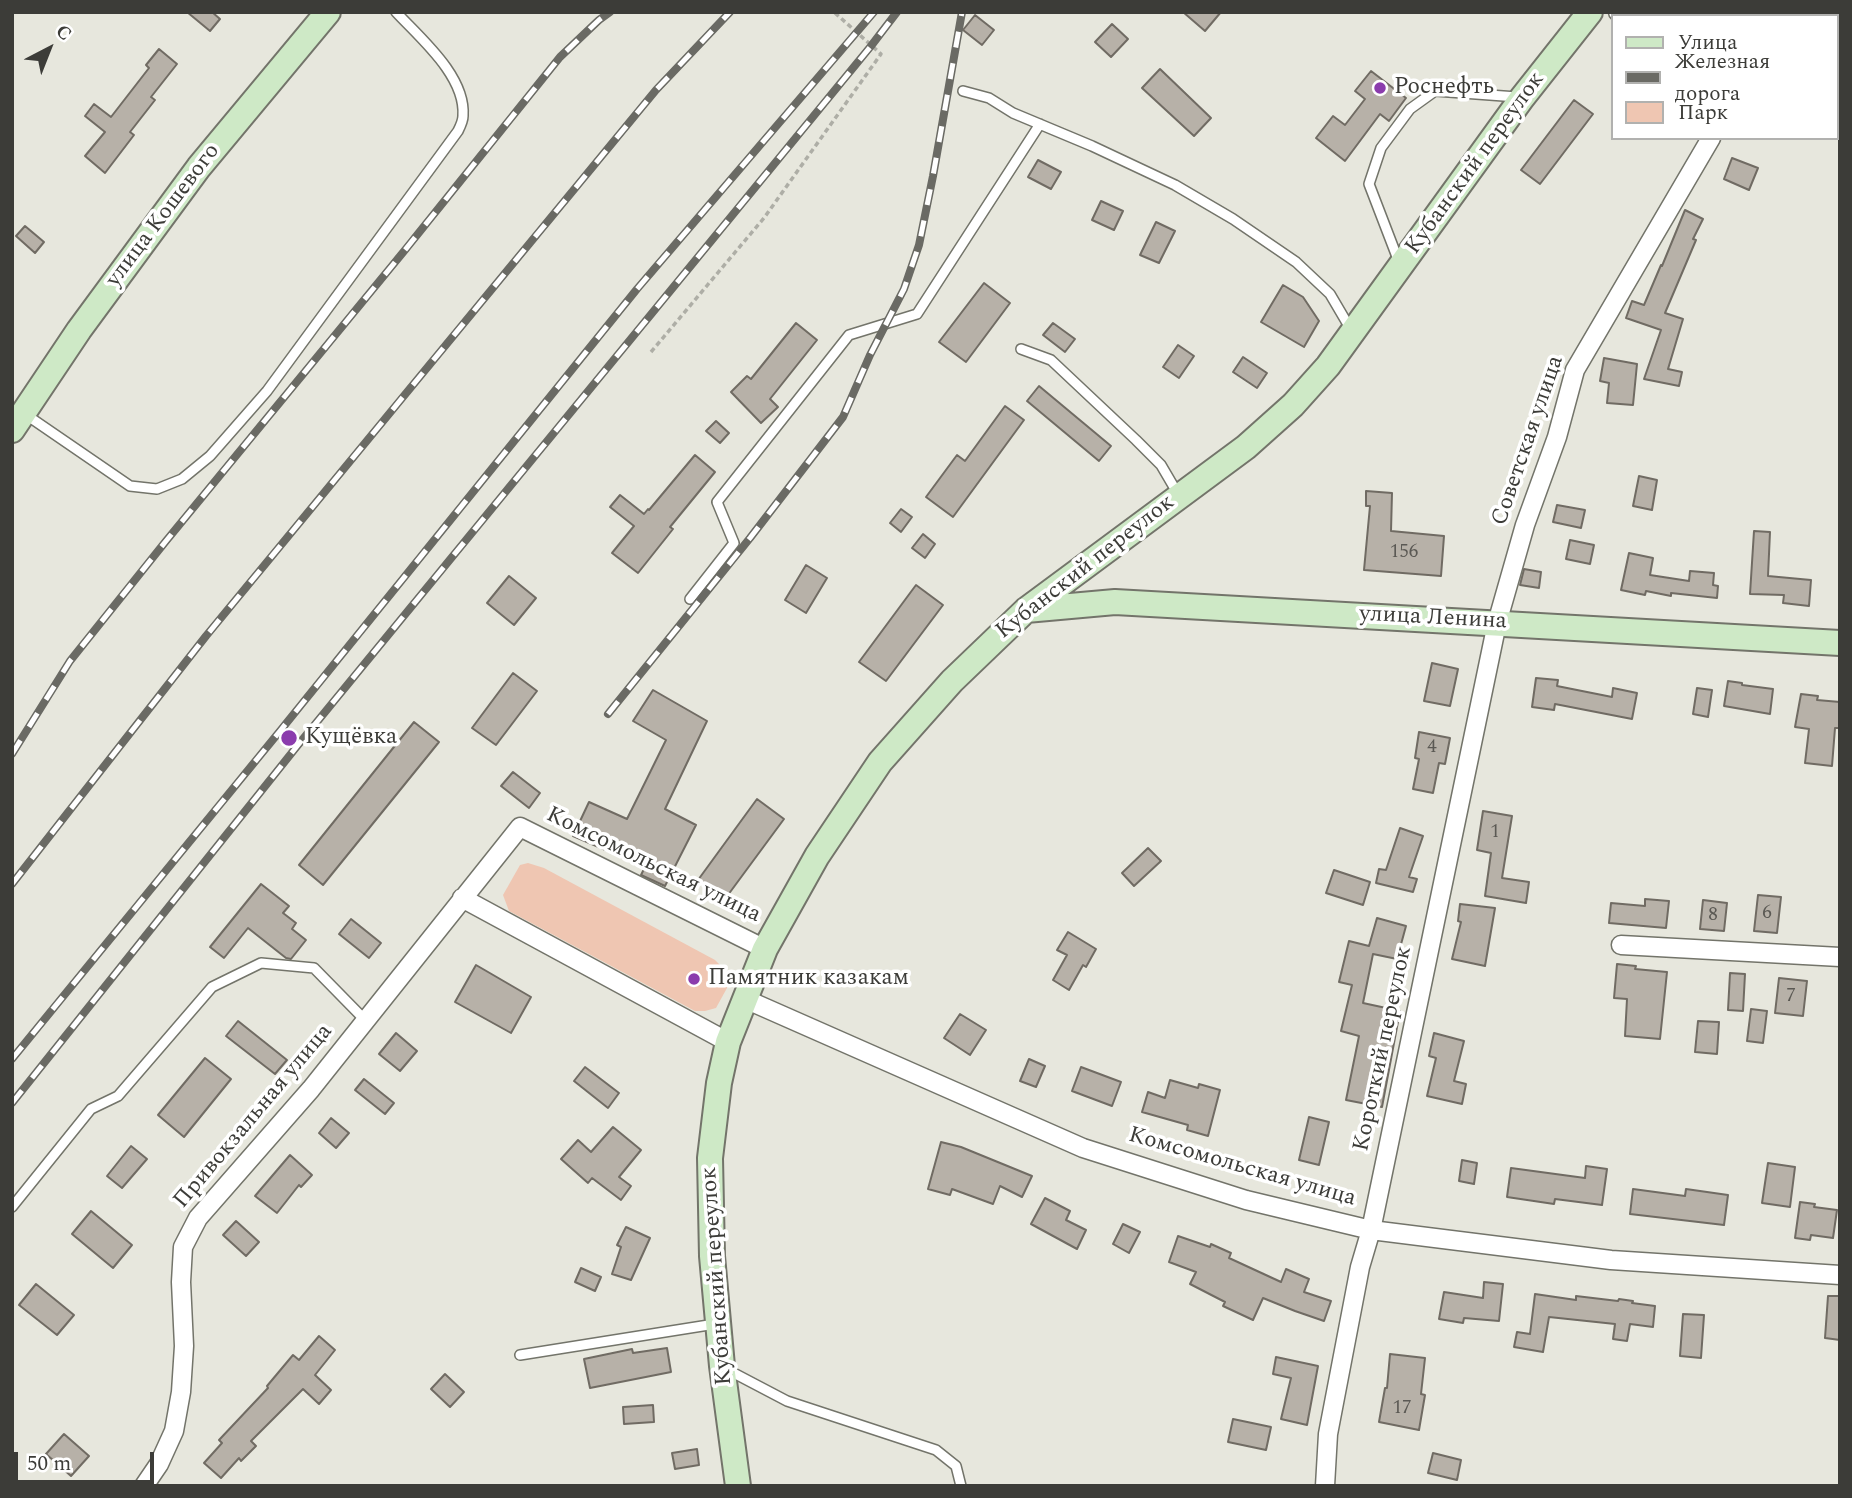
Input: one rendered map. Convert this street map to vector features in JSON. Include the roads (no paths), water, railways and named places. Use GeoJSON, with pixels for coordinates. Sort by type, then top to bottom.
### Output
{"type":"FeatureCollection","features":[{"type":"Feature","properties":{"kind":"street","name":"улица Кошевого"},"geometry":{"type":"LineString","coordinates":[[18,421],[79,330],[199,167],[328,12]]}},
{"type":"Feature","properties":{"kind":"street","name":"Кубанский переулок"},"geometry":{"type":"LineString","coordinates":[[738,1486],[722,1366],[712,1256],[710,1158],[719,1083],[728,1042],[765,949],[817,856],[880,762],[952,681],[1026,610],[1246,447],[1293,405],[1328,366],[1522,98],[1590,12]]}},
{"type":"Feature","properties":{"kind":"street","name":"Советская улица"},"geometry":{"type":"LineString","coordinates":[[1497,623],[1525,525],[1557,438],[1575,370],[1710,140]]}},
{"type":"Feature","properties":{"kind":"street","name":"улица Ленина"},"geometry":{"type":"LineString","coordinates":[[1026,610],[1115,602],[1840,643]]}},
{"type":"Feature","properties":{"kind":"street","name":"Короткий переулок"},"geometry":{"type":"LineString","coordinates":[[1325,1486],[1328,1434],[1360,1267],[1371,1230],[1497,623]]}},
{"type":"Feature","properties":{"kind":"street","name":"Комсомольская улица"},"geometry":{"type":"LineString","coordinates":[[520,827],[765,949]]}},
{"type":"Feature","properties":{"kind":"street","name":"Привокзальная улица"},"geometry":{"type":"LineString","coordinates":[[144,1486],[159,1464],[174,1432],[181,1392],[184,1346],[181,1282],[183,1247],[198,1218],[311,1089],[520,827]]}},
{"type":"Feature","properties":{"kind":"street"},"geometry":{"type":"LineString","coordinates":[[463,898],[728,1042]]}},
{"type":"Feature","properties":{"kind":"street"},"geometry":{"type":"LineString","coordinates":[[1621,945],[1840,957]]}},
{"type":"Feature","properties":{"kind":"street","name":"Комсомольская улица"},"geometry":{"type":"LineString","coordinates":[[745,999],[1083,1148],[1246,1200],[1371,1230],[1611,1260],[1840,1275]]}},
{"type":"Feature","properties":{"kind":"lane"},"geometry":{"type":"LineString","coordinates":[[18,421],[130,486],[157,489],[182,479],[210,456],[267,391],[458,131],[463,116],[460,96],[448,68],[396,12]]}},
{"type":"Feature","properties":{"kind":"lane"},"geometry":{"type":"LineString","coordinates":[[963,91],[989,98],[1013,113],[1093,145],[1175,185],[1233,219],[1296,262],[1330,294],[1353,332]]}},
{"type":"Feature","properties":{"kind":"lane"},"geometry":{"type":"LineString","coordinates":[[1401,267],[1369,184],[1381,148],[1410,109],[1435,91],[1522,98]]}},
{"type":"Feature","properties":{"kind":"lane"},"geometry":{"type":"LineString","coordinates":[[690,598],[734,543],[717,502],[849,335],[917,314],[1040,124]]}},
{"type":"Feature","properties":{"kind":"lane"},"geometry":{"type":"LineString","coordinates":[[1021,349],[1051,360],[1079,386],[1161,465],[1178,495]]}},
{"type":"Feature","properties":{"kind":"lane"},"geometry":{"type":"LineString","coordinates":[[12,1207],[91,1109],[118,1096],[212,987],[261,963],[314,968],[366,1021]]}},
{"type":"Feature","properties":{"kind":"lane"},"geometry":{"type":"LineString","coordinates":[[520,1356],[718,1324]]}},
{"type":"Feature","properties":{"kind":"lane"},"geometry":{"type":"LineString","coordinates":[[722,1366],[787,1401],[936,1450],[956,1466],[961,1486]]}},
{"type":"Feature","properties":{"kind":"railway"},"geometry":{"type":"LineString","coordinates":[[12,754],[70,661],[166,541],[560,57],[610,12]]}},
{"type":"Feature","properties":{"kind":"railway"},"geometry":{"type":"LineString","coordinates":[[12,884],[206,636],[656,90],[730,12]]}},
{"type":"Feature","properties":{"kind":"railway"},"geometry":{"type":"LineString","coordinates":[[12,1059],[637,289],[874,12]]}},
{"type":"Feature","properties":{"kind":"railway"},"geometry":{"type":"LineString","coordinates":[[12,1103],[298,745],[897,12]]}},
{"type":"Feature","properties":{"kind":"railway"},"geometry":{"type":"LineString","coordinates":[[608,714],[750,538],[843,417],[870,355],[904,289],[919,245],[962,12]]}},
{"type":"Feature","properties":{"kind":"place","name":"Роснефть"},"geometry":{"type":"Point","coordinates":[1380,88]}},
{"type":"Feature","properties":{"kind":"place","name":"Кущёвка"},"geometry":{"type":"Point","coordinates":[289,738]}},
{"type":"Feature","properties":{"kind":"place","name":"Памятник казакам"},"geometry":{"type":"Point","coordinates":[694,979]}}]}
